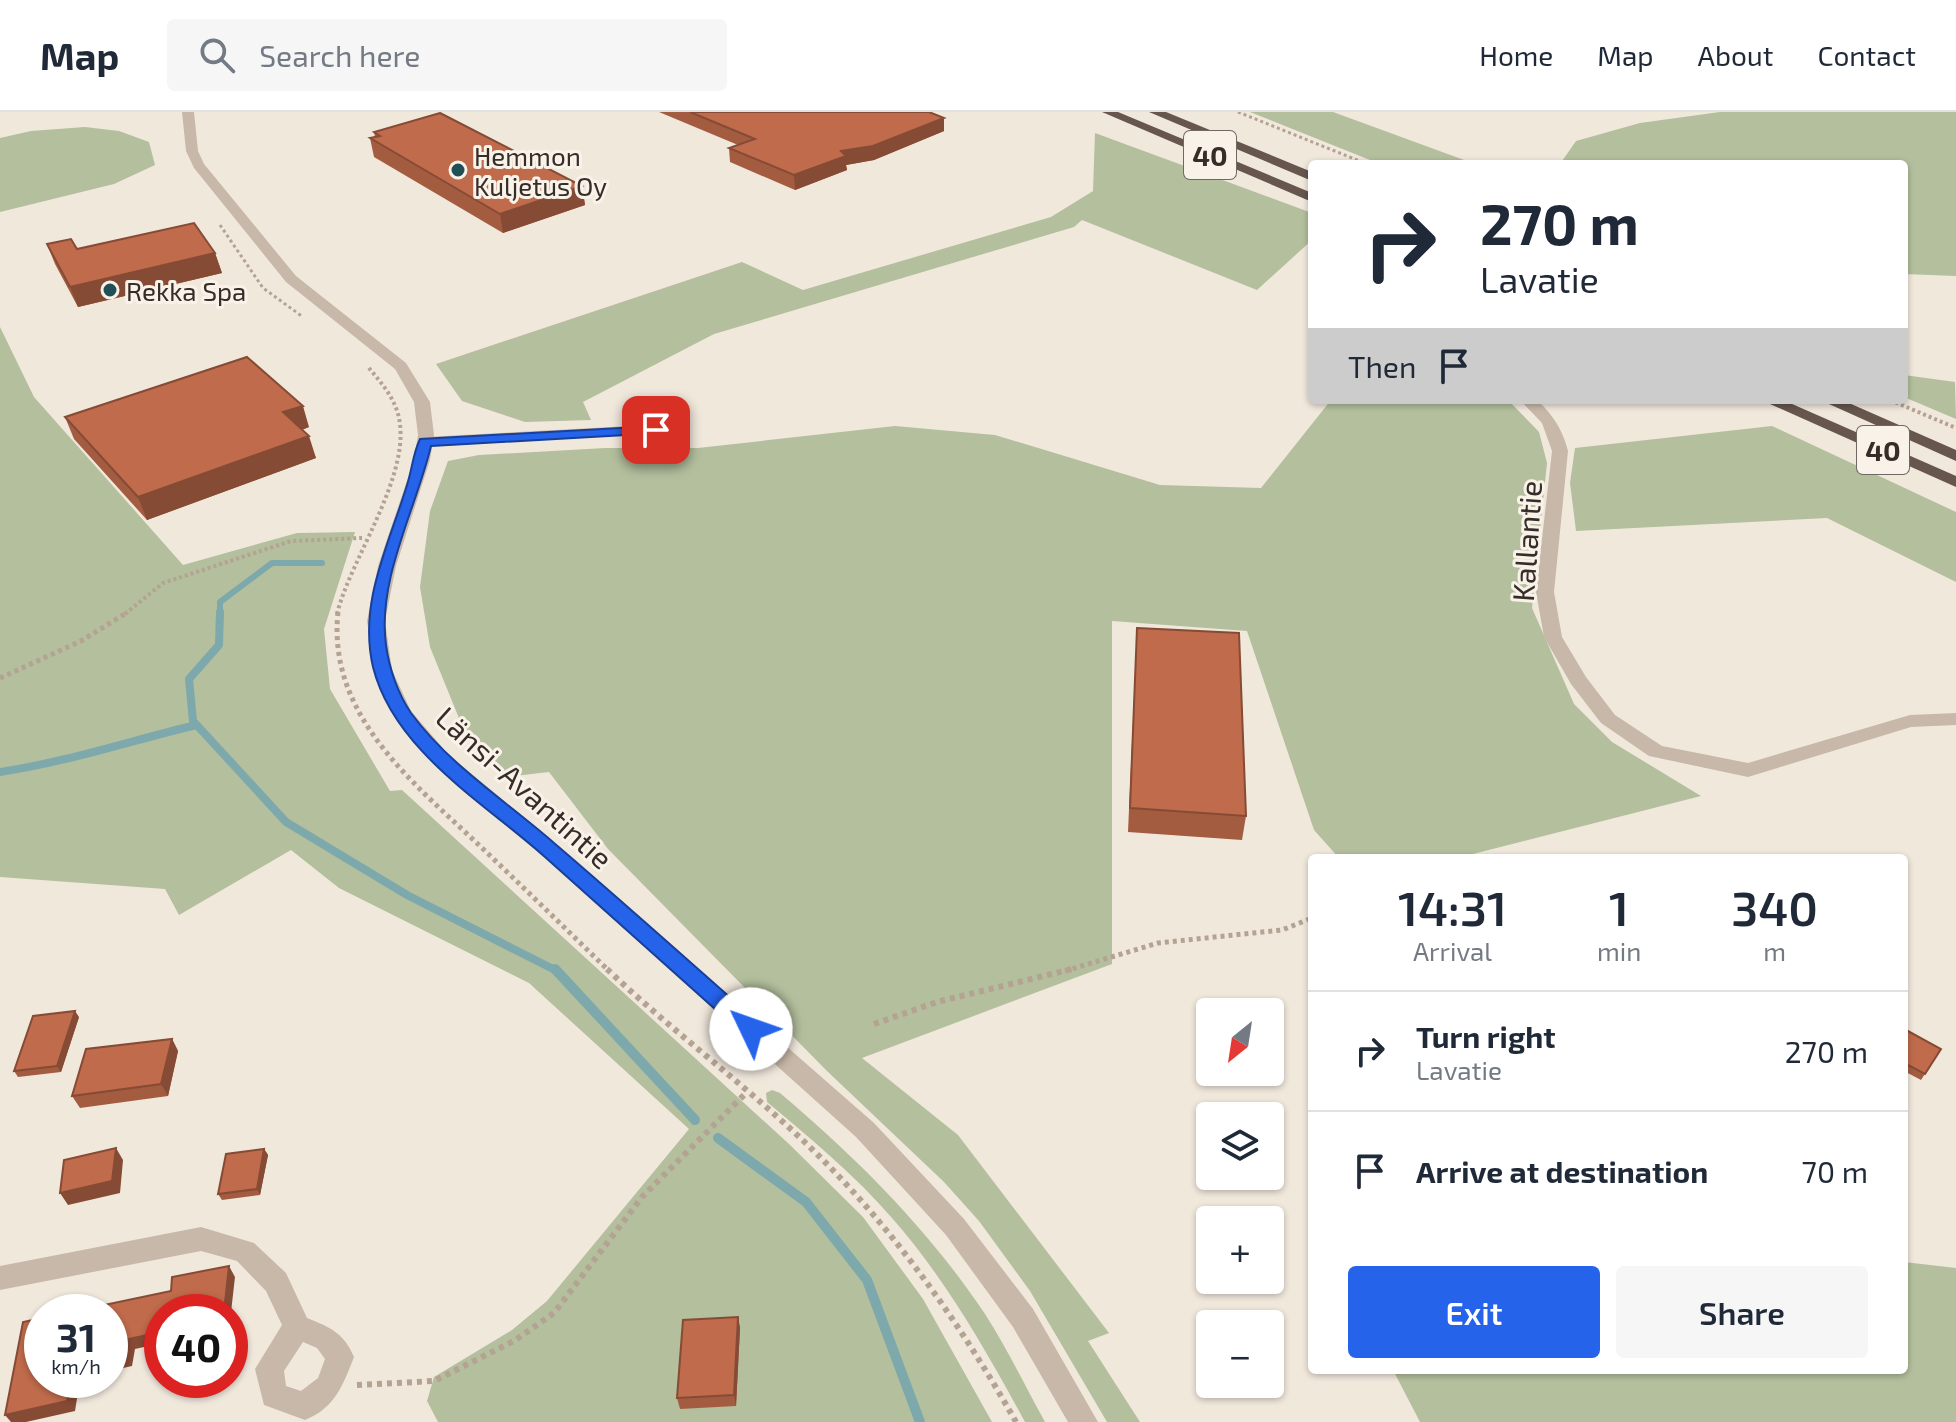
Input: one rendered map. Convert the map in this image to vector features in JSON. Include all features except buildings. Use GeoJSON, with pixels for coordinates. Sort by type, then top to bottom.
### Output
{"type":"FeatureCollection","features":[{"type":"Feature","properties":{"kind":"highway","name":"40"},"geometry":{"type":"LineString","coordinates":[[1108,112],[1308,196]]}},
{"type":"Feature","properties":{"kind":"highway","name":"40"},"geometry":{"type":"LineString","coordinates":[[1155,112],[1308,175]]}},
{"type":"Feature","properties":{"kind":"highway","name":"40"},"geometry":{"type":"LineString","coordinates":[[1778,404],[1956,482]]}},
{"type":"Feature","properties":{"kind":"highway","name":"40"},"geometry":{"type":"LineString","coordinates":[[1837,404],[1956,456]]}},
{"type":"Feature","properties":{"kind":"highway"},"geometry":{"type":"LineString","coordinates":[[1810,418],[1956,493]]}},
{"type":"Feature","properties":{"kind":"street","name":"Länsi-Avantintie"},"geometry":{"type":"LineString","coordinates":[[188,112],[192,151],[198,165],[281,269],[305,293],[378,348],[410,378],[422,402],[425,442],[415,485],[387,566],[376,621],[383,670],[402,713],[441,759],[546,847],[865,1130],[964,1238],[1023,1318],[1084,1422]]}},
{"type":"Feature","properties":{"kind":"street","name":"Kallantie"},"geometry":{"type":"LineString","coordinates":[[1532,404],[1546,416],[1558,435],[1560,451],[1545,592],[1553,637],[1578,680],[1608,719],[1656,751],[1748,770],[1910,721],[1956,719]]}},
{"type":"Feature","properties":{"kind":"street"},"geometry":{"type":"LineString","coordinates":[[425,442],[685,428]]}},
{"type":"Feature","properties":{"kind":"street"},"geometry":{"type":"LineString","coordinates":[[0,1278],[201,1239],[245,1251],[276,1282],[297,1327],[327,1339],[340,1357],[328,1387],[305,1406],[274,1395],[269,1369],[297,1327]]}},
{"type":"Feature","properties":{"kind":"path"},"geometry":{"type":"LineString","coordinates":[[1238,112],[1357,160]]}},
{"type":"Feature","properties":{"kind":"path"},"geometry":{"type":"LineString","coordinates":[[1899,404],[1956,428]]}},
{"type":"Feature","properties":{"kind":"path"},"geometry":{"type":"LineString","coordinates":[[0,678],[81,641],[127,613],[163,583],[177,577],[291,541],[362,538]]}},
{"type":"Feature","properties":{"kind":"path"},"geometry":{"type":"LineString","coordinates":[[874,1024],[937,1002],[1026,982],[1158,943],[1282,930],[1308,920]]}},
{"type":"Feature","properties":{"kind":"path"},"geometry":{"type":"LineString","coordinates":[[328,1387],[434,1381],[524,1334],[554,1313],[642,1197],[746,1093]]}},
{"type":"Feature","properties":{"kind":"green space"},"geometry":{"type":"Polygon","coordinates":[[[1250,112],[1333,112],[1464,160],[1370,160],[1250,112]]]}},
{"type":"Feature","properties":{"kind":"green space"},"geometry":{"type":"Polygon","coordinates":[[[1720,112],[1956,112],[1956,276],[1908,274],[1908,160],[1563,160],[1576,141],[1640,123],[1720,112]]]}},
{"type":"Feature","properties":{"kind":"green space"},"geometry":{"type":"Polygon","coordinates":[[[85,127],[119,131],[149,142],[155,165],[114,184],[0,212],[0,138],[31,131],[85,127]]]}},
{"type":"Feature","properties":{"kind":"green space"},"geometry":{"type":"Polygon","coordinates":[[[1095,133],[1308,212],[1308,244],[1257,290],[1082,220],[1074,227],[714,334],[583,402],[591,420],[525,422],[462,401],[436,364],[742,262],[803,290],[1051,217],[1093,191],[1095,133]]]}},
{"type":"Feature","properties":{"kind":"green space"},"geometry":{"type":"Polygon","coordinates":[[[0,327],[34,397],[183,565],[297,533],[355,532],[324,629],[330,689],[390,791],[402,790],[789,1144],[863,1217],[923,1299],[992,1422],[438,1422],[427,1401],[434,1377],[512,1330],[547,1301],[689,1129],[529,983],[339,888],[291,850],[179,915],[165,889],[0,877],[0,327]]]}},
{"type":"Feature","properties":{"kind":"green space"},"geometry":{"type":"Polygon","coordinates":[[[1908,376],[1955,382],[1956,419],[1908,399],[1908,376]]]}},
{"type":"Feature","properties":{"kind":"green space"},"geometry":{"type":"Polygon","coordinates":[[[1328,404],[1512,404],[1539,432],[1547,463],[1532,608],[1574,704],[1612,742],[1701,796],[1473,854],[1335,854],[1314,830],[1247,631],[1112,621],[1112,964],[862,1058],[958,1135],[1109,1333],[1088,1341],[1140,1422],[1107,1422],[1030,1291],[979,1221],[944,1182],[827,1071],[608,849],[549,772],[505,777],[461,723],[430,647],[420,587],[430,511],[448,461],[479,455],[605,448],[698,448],[895,426],[995,435],[1160,485],[1261,488],[1328,404]]]}},
{"type":"Feature","properties":{"kind":"green space"},"geometry":{"type":"Polygon","coordinates":[[[1772,426],[1956,512],[1956,582],[1827,518],[1576,531],[1570,483],[1575,448],[1772,426]]]}},
{"type":"Feature","properties":{"kind":"green space"},"geometry":{"type":"Polygon","coordinates":[[[772,1090],[780,1093],[837,1143],[890,1196],[940,1253],[985,1314],[1045,1422],[1025,1422],[964,1316],[930,1265],[878,1202],[848,1172],[767,1102],[766,1093],[772,1090]]]}},
{"type":"Feature","properties":{"kind":"green space"},"geometry":{"type":"Polygon","coordinates":[[[1908,1262],[1956,1268],[1956,1422],[1420,1422],[1395,1374],[1908,1374],[1908,1262]]]}},
{"type":"Feature","properties":{"kind":"waterway"},"geometry":{"type":"LineString","coordinates":[[220,612],[220,602],[272,563],[322,563]]}},
{"type":"Feature","properties":{"kind":"waterway"},"geometry":{"type":"LineString","coordinates":[[220,612],[219,645],[189,679],[193,721],[286,822],[407,895],[557,971]]}},
{"type":"Feature","properties":{"kind":"waterway"},"geometry":{"type":"LineString","coordinates":[[0,772],[74,757],[196,725]]}},
{"type":"Feature","properties":{"kind":"waterway"},"geometry":{"type":"LineString","coordinates":[[557,971],[695,1120]]}},
{"type":"Feature","properties":{"kind":"waterway"},"geometry":{"type":"LineString","coordinates":[[718,1138],[806,1202],[867,1280],[920,1422]]}},
{"type":"Feature","properties":{"kind":"place","name":"Hemmon Kuljetus Oy"},"geometry":{"type":"Point","coordinates":[458,170]}},
{"type":"Feature","properties":{"kind":"place","name":"Rekka Spa"},"geometry":{"type":"Point","coordinates":[110,290]}},
{"type":"Feature","properties":{"kind":"route"},"geometry":{"type":"LineString","coordinates":[[656,430],[425,442],[415,485],[396,535],[378,602],[377,643],[391,693],[402,713],[441,759],[546,847],[751,1029]]}}]}
